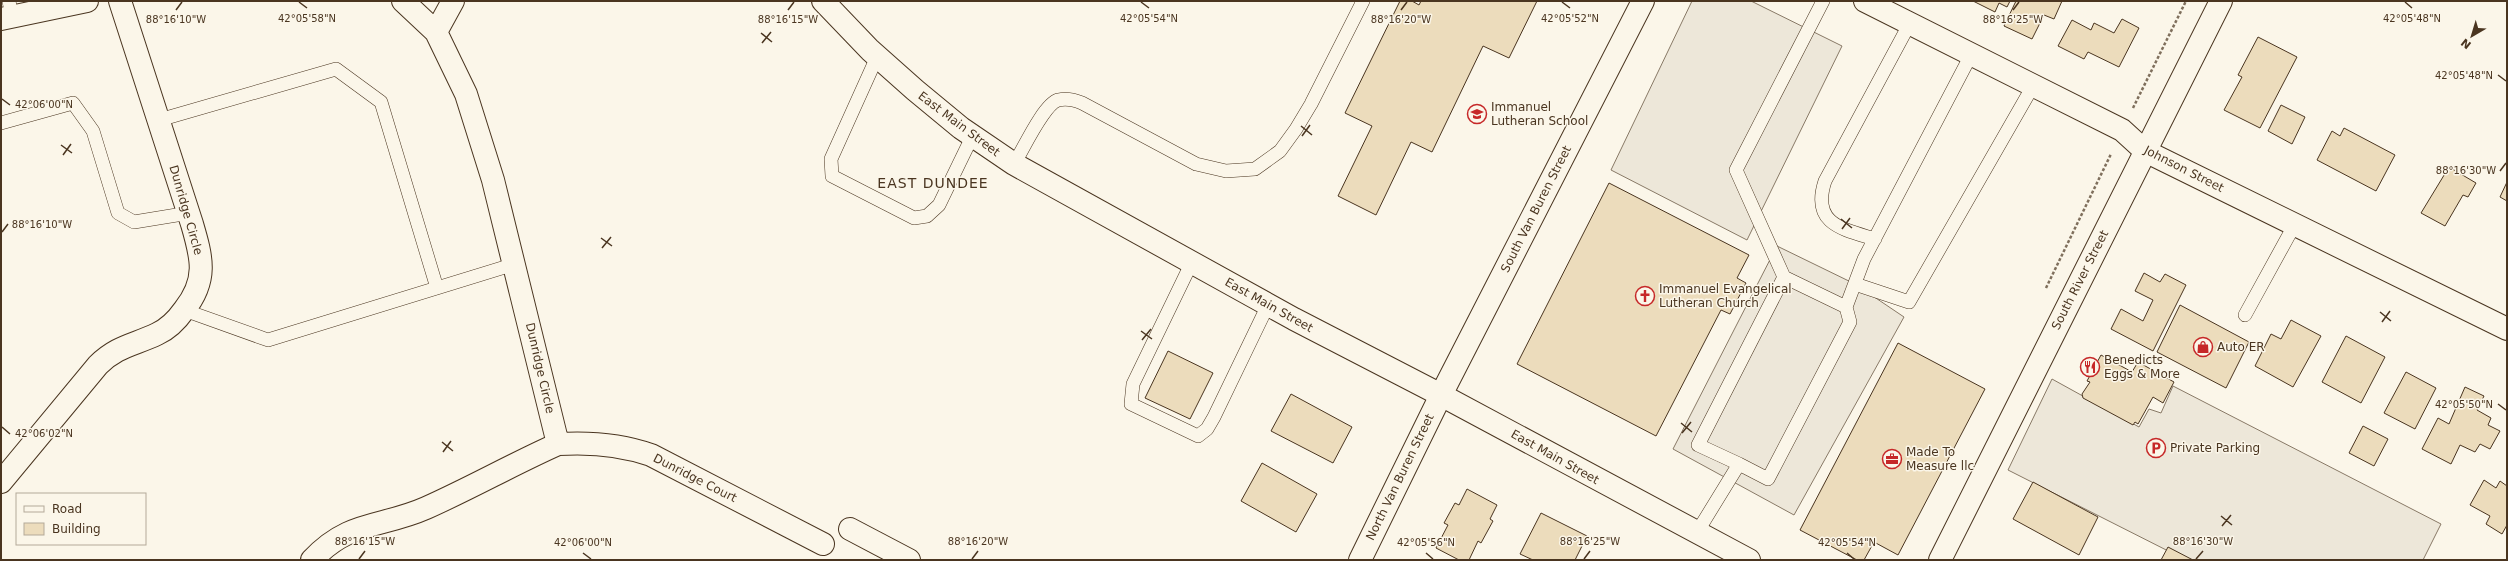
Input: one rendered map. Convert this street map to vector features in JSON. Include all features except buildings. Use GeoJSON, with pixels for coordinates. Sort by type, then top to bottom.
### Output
{"type":"FeatureCollection","features":[{"type":"Feature","properties":{"kind":"street"},"geometry":{"type":"LineString","coordinates":[[7,12],[87,1]]}},
{"type":"Feature","properties":{"kind":"street","name":"Dunridge Circle"},"geometry":{"type":"LineString","coordinates":[[1,482],[106,356],[116,350],[163,330],[184,310],[197,291],[202,276],[198,246],[189,213],[120,1]]}},
{"type":"Feature","properties":{"kind":"street","name":"Dunridge Circle"},"geometry":{"type":"LineString","coordinates":[[403,1],[436,32],[466,94],[491,173],[558,444]]}},
{"type":"Feature","properties":{"kind":"street"},"geometry":{"type":"LineString","coordinates":[[436,32],[453,1]]}},
{"type":"Feature","properties":{"kind":"street","name":"East Main Street"},"geometry":{"type":"LineString","coordinates":[[823,1],[877,57],[972,136],[1014,164],[1268,305],[1441,395],[1696,534],[1749,560]]}},
{"type":"Feature","properties":{"kind":"street","name":"South Van Buren Street"},"geometry":{"type":"LineString","coordinates":[[1441,395],[1643,1]]}},
{"type":"Feature","properties":{"kind":"street","name":"Johnson Street"},"geometry":{"type":"LineString","coordinates":[[1865,1],[2122,130],[2145,151],[2507,329]]}},
{"type":"Feature","properties":{"kind":"street","name":"South River Street"},"geometry":{"type":"LineString","coordinates":[[1940,560],[2221,1]]}},
{"type":"Feature","properties":{"kind":"street","name":"North Van Buren Street"},"geometry":{"type":"LineString","coordinates":[[1360,560],[1441,395]]}},
{"type":"Feature","properties":{"kind":"street"},"geometry":{"type":"LineString","coordinates":[[312,560],[327,545],[346,532],[416,512],[558,444]]}},
{"type":"Feature","properties":{"kind":"street","name":"Dunridge Court"},"geometry":{"type":"LineString","coordinates":[[558,444],[606,444],[651,455],[822,544]]}},
{"type":"Feature","properties":{"kind":"street"},"geometry":{"type":"LineString","coordinates":[[850,529],[908,560]]}},
{"type":"Feature","properties":{"kind":"lane"},"geometry":{"type":"LineString","coordinates":[[1014,164],[1047,110],[1059,100],[1068,100],[1082,103],[1196,164],[1226,171],[1255,169],[1280,151],[1296,129],[1311,104],[1363,1]]}},
{"type":"Feature","properties":{"kind":"lane"},"geometry":{"type":"LineString","coordinates":[[1824,1],[1736,170],[1784,277],[1846,307]]}},
{"type":"Feature","properties":{"kind":"lane"},"geometry":{"type":"LineString","coordinates":[[1875,239],[1843,229],[1830,221],[1823,210],[1820,197],[1825,181],[1910,23]]}},
{"type":"Feature","properties":{"kind":"lane"},"geometry":{"type":"LineString","coordinates":[[1784,277],[1698,445],[1768,478],[1850,322],[1846,307],[1875,239],[1971,55]]}},
{"type":"Feature","properties":{"kind":"lane"},"geometry":{"type":"LineString","coordinates":[[877,57],[830,159],[832,176],[914,218],[926,216],[939,205],[972,136]]}},
{"type":"Feature","properties":{"kind":"lane"},"geometry":{"type":"LineString","coordinates":[[159,120],[336,70],[381,102],[437,288]]}},
{"type":"Feature","properties":{"kind":"lane"},"geometry":{"type":"LineString","coordinates":[[1855,284],[1909,302],[2032,86]]}},
{"type":"Feature","properties":{"kind":"lane"},"geometry":{"type":"LineString","coordinates":[[1,123],[72,103],[92,131],[118,213],[134,222],[189,213]]}},
{"type":"Feature","properties":{"kind":"lane"},"geometry":{"type":"LineString","coordinates":[[2245,315],[2295,224]]}},
{"type":"Feature","properties":{"kind":"lane"},"geometry":{"type":"LineString","coordinates":[[1192,262],[1133,384],[1131,404],[1198,436],[1207,429],[1214,417],[1268,305]]}},
{"type":"Feature","properties":{"kind":"lane"},"geometry":{"type":"LineString","coordinates":[[184,310],[268,340],[514,264]]}},
{"type":"Feature","properties":{"kind":"lane"},"geometry":{"type":"LineString","coordinates":[[1696,534],[1739,464]]}},
{"type":"Feature","properties":{"kind":"shaded area"},"geometry":{"type":"Polygon","coordinates":[[[1692,1],[1751,1],[1842,46],[1747,240],[1611,170],[1692,1]]]}},
{"type":"Feature","properties":{"kind":"shaded area"},"geometry":{"type":"Polygon","coordinates":[[[1777,246],[1855,284],[1904,317],[1794,515],[1673,449],[1777,246]]]}},
{"type":"Feature","properties":{"kind":"shaded area","name":"Private Parking"},"geometry":{"type":"Polygon","coordinates":[[[2052,379],[2139,427],[2149,409],[2161,413],[2173,386],[2441,524],[2423,560],[2186,560],[2008,470],[2052,379]]]}},
{"type":"Feature","properties":{"kind":"place","name":"Immanuel Lutheran School"},"geometry":{"type":"Point","coordinates":[1477,114]}},
{"type":"Feature","properties":{"kind":"place","name":"Immanuel Evangelical Lutheran Church"},"geometry":{"type":"Point","coordinates":[1645,296]}},
{"type":"Feature","properties":{"kind":"place","name":"Auto ER"},"geometry":{"type":"Point","coordinates":[2203,347]}},
{"type":"Feature","properties":{"kind":"place","name":"Benedicts Eggs & More"},"geometry":{"type":"Point","coordinates":[2090,367]}},
{"type":"Feature","properties":{"kind":"place","name":"Private Parking"},"geometry":{"type":"Point","coordinates":[2156,448]}},
{"type":"Feature","properties":{"kind":"place","name":"Made To Measure llc"},"geometry":{"type":"Point","coordinates":[1892,459]}},
{"type":"Feature","properties":{"kind":"district","name":"EAST DUNDEE"},"geometry":{"type":"Point","coordinates":[933,183]}}]}
